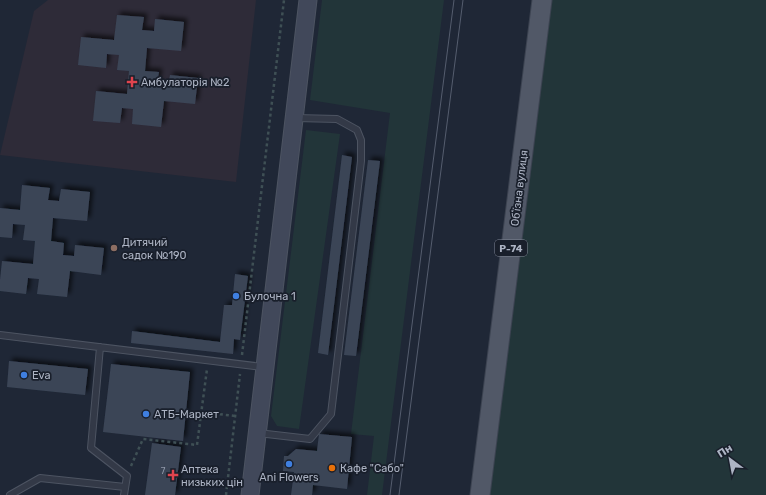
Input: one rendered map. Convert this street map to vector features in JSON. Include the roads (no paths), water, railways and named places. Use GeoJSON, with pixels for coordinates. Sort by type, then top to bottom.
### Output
{"type":"FeatureCollection","features":[{"type":"Feature","properties":{"kind":"main road","name":"Обʼїзна вулиця"},"geometry":{"type":"LineString","coordinates":[[480,495],[542,0]]}},
{"type":"Feature","properties":{"kind":"street"},"geometry":{"type":"LineString","coordinates":[[250,495],[308,0]]}},
{"type":"Feature","properties":{"kind":"lane"},"geometry":{"type":"LineString","coordinates":[[257,433],[310,439],[331,414],[361,162],[361,140],[357,130],[338,119],[294,118]]}},
{"type":"Feature","properties":{"kind":"lane"},"geometry":{"type":"LineString","coordinates":[[0,335],[265,368]]}},
{"type":"Feature","properties":{"kind":"lane"},"geometry":{"type":"LineString","coordinates":[[100,347],[91,448],[127,476],[124,495]]}},
{"type":"Feature","properties":{"kind":"lane"},"geometry":{"type":"LineString","coordinates":[[10,495],[40,478],[125,487]]}},
{"type":"Feature","properties":{"kind":"tram line"},"geometry":{"type":"LineString","coordinates":[[390,495],[454,0]]}},
{"type":"Feature","properties":{"kind":"tram line"},"geometry":{"type":"LineString","coordinates":[[399,495],[463,0]]}},
{"type":"Feature","properties":{"kind":"place","name":"Амбулаторія №2"},"geometry":{"type":"Point","coordinates":[132,82]}},
{"type":"Feature","properties":{"kind":"place","name":"Дитячий садок №190"},"geometry":{"type":"Point","coordinates":[114,248]}},
{"type":"Feature","properties":{"kind":"place","name":"Булочна 1"},"geometry":{"type":"Point","coordinates":[236,296]}},
{"type":"Feature","properties":{"kind":"place","name":"Eva"},"geometry":{"type":"Point","coordinates":[24,375]}},
{"type":"Feature","properties":{"kind":"place","name":"АТБ-Маркет"},"geometry":{"type":"Point","coordinates":[146,414]}},
{"type":"Feature","properties":{"kind":"place","name":"Ani Flowers"},"geometry":{"type":"Point","coordinates":[289,464]}},
{"type":"Feature","properties":{"kind":"place","name":"Кафе \"Сабо\""},"geometry":{"type":"Point","coordinates":[332,468]}},
{"type":"Feature","properties":{"kind":"place","name":"Аптека низьких цін"},"geometry":{"type":"Point","coordinates":[173,475]}}]}
